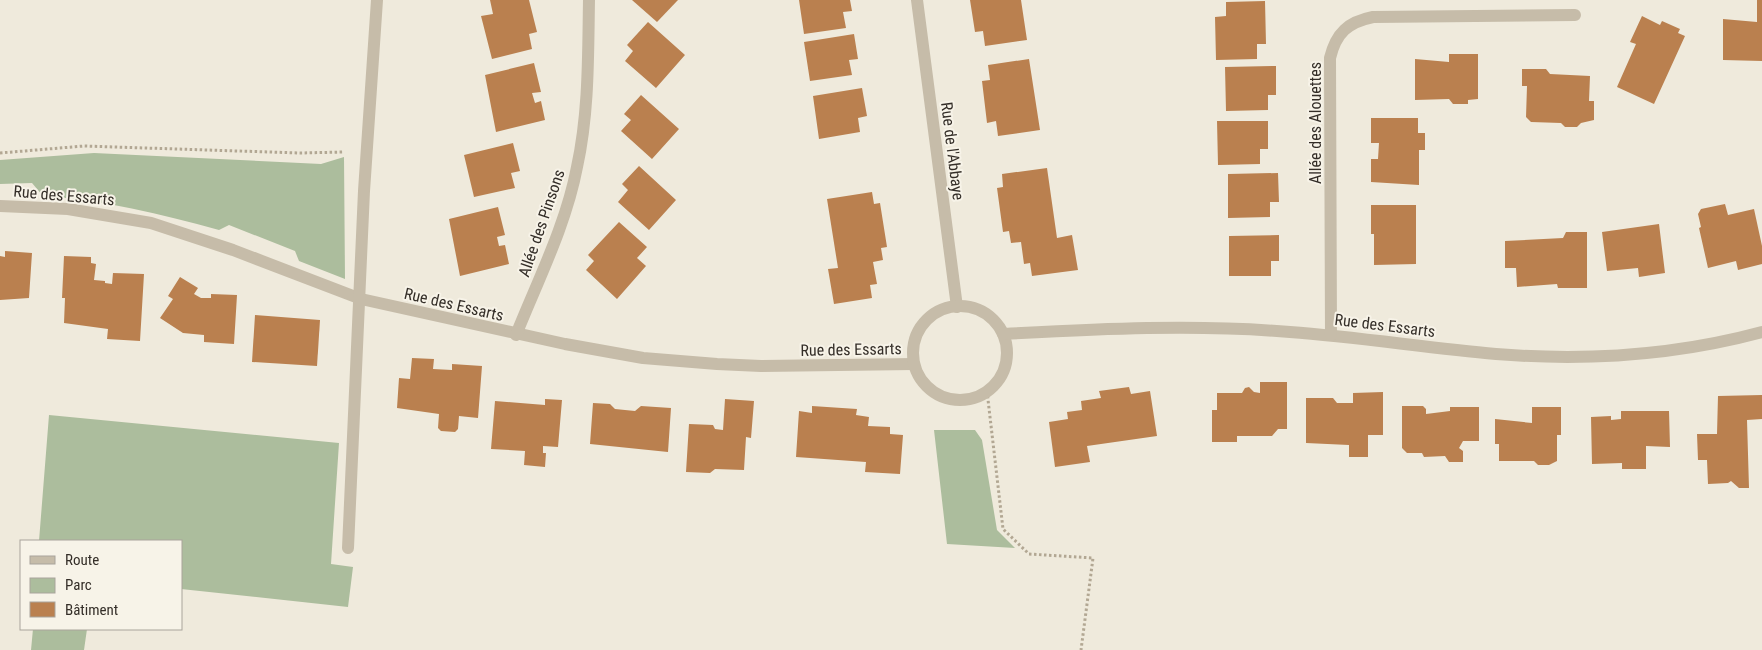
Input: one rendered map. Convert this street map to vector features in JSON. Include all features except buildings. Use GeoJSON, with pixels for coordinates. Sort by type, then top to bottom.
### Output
{"type":"FeatureCollection","features":[{"type":"Feature","properties":{"kind":"street"},"geometry":{"type":"LineString","coordinates":[[348,548],[367,147],[377,0]]}},
{"type":"Feature","properties":{"kind":"street","name":"Allée des Pinsons"},"geometry":{"type":"LineString","coordinates":[[516,335],[554,241],[577,168],[585,115],[589,0]]}},
{"type":"Feature","properties":{"kind":"street","name":"Rue de l'Abbaye"},"geometry":{"type":"LineString","coordinates":[[917,0],[957,307]]}},
{"type":"Feature","properties":{"kind":"street","name":"Allée des Alouettes"},"geometry":{"type":"LineString","coordinates":[[1331,335],[1330,58],[1333,45],[1340,33],[1348,25],[1374,17],[1575,15]]}},
{"type":"Feature","properties":{"kind":"street","name":"Rue des Essarts"},"geometry":{"type":"LineString","coordinates":[[0,206],[68,209],[151,223],[233,250],[361,298],[516,335],[643,358],[761,366],[914,364]]}},
{"type":"Feature","properties":{"kind":"street"},"geometry":{"type":"LineString","coordinates":[[957,307],[971,308],[984,313],[1003,334],[1007,350],[1005,366],[998,380],[987,391],[966,400],[943,397],[924,384],[914,364],[914,343],[922,325],[937,312],[957,307]]}},
{"type":"Feature","properties":{"kind":"street","name":"Rue des Essarts"},"geometry":{"type":"LineString","coordinates":[[1003,334],[1162,327],[1254,329],[1331,335],[1481,352],[1558,357],[1682,348],[1762,332]]}},
{"type":"Feature","properties":{"kind":"path"},"geometry":{"type":"LineString","coordinates":[[0,153],[84,146],[300,154],[339,153],[367,147]]}},
{"type":"Feature","properties":{"kind":"path"},"geometry":{"type":"LineString","coordinates":[[987,391],[1003,529],[1029,554],[1093,558],[1081,650]]}},
{"type":"Feature","properties":{"kind":"green space"},"geometry":{"type":"Polygon","coordinates":[[[94,153],[321,164],[344,157],[345,279],[299,261],[295,251],[229,225],[219,230],[132,208],[43,196],[32,183],[0,184],[0,160],[94,153]]]}},
{"type":"Feature","properties":{"kind":"green space"},"geometry":{"type":"Polygon","coordinates":[[[49,415],[339,443],[331,564],[353,567],[348,607],[182,589],[182,540],[39,540],[49,415]]]}},
{"type":"Feature","properties":{"kind":"green space"},"geometry":{"type":"Polygon","coordinates":[[[934,430],[975,430],[982,440],[997,530],[1015,548],[947,544],[934,430]]]}},
{"type":"Feature","properties":{"kind":"green space"},"geometry":{"type":"Polygon","coordinates":[[[33,630],[87,630],[84,650],[31,650],[33,630]]]}}]}
